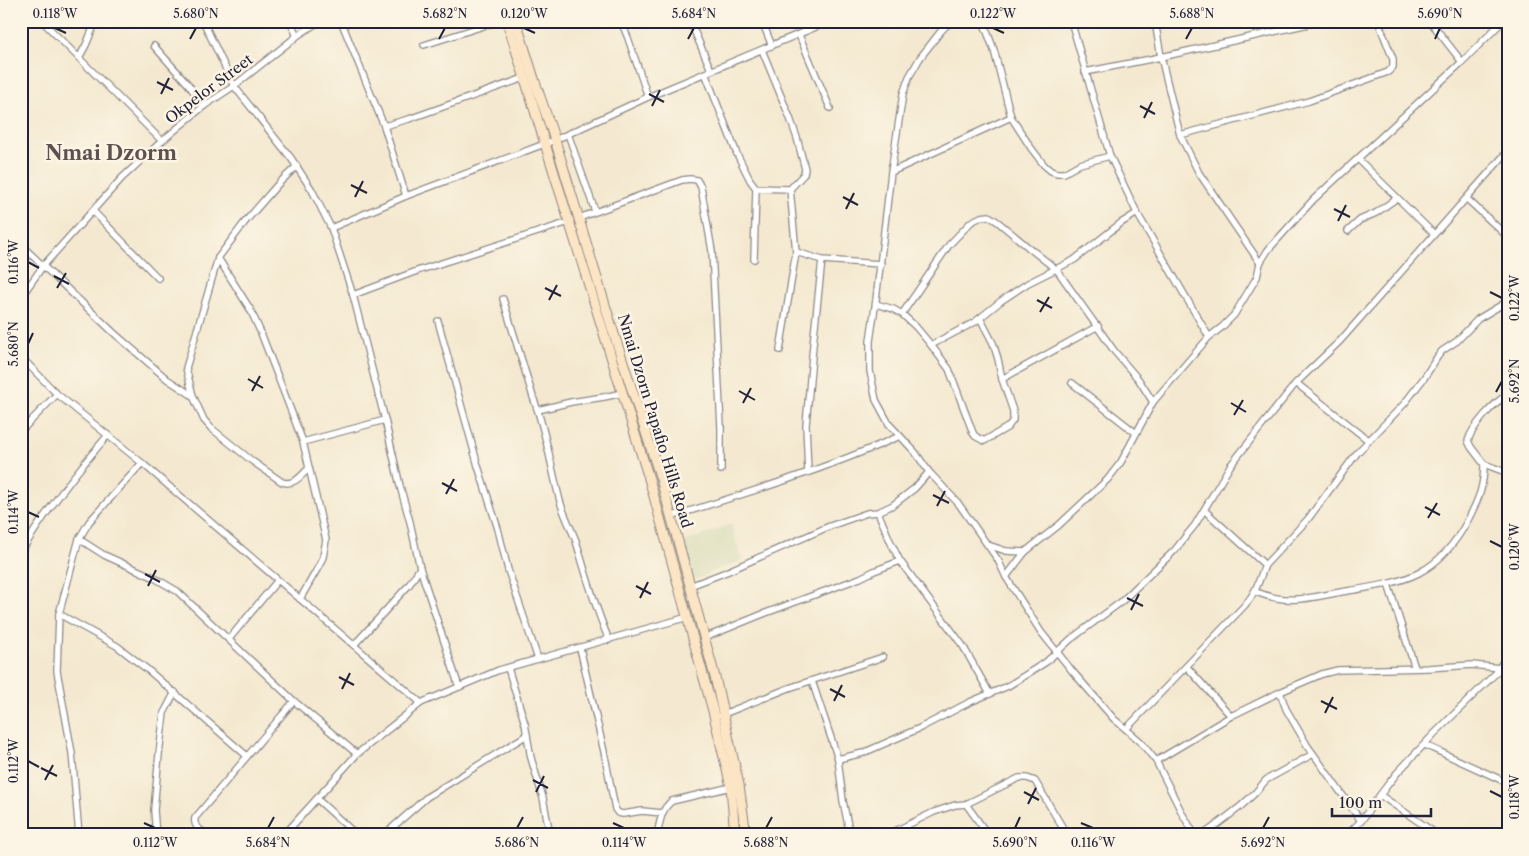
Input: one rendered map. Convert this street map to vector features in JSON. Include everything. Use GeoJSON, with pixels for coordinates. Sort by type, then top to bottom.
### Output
{"type":"FeatureCollection","features":[{"type":"Feature","properties":{"kind":"street"},"geometry":{"type":"LineString","coordinates":[[42,21],[162,141]]}},
{"type":"Feature","properties":{"kind":"street"},"geometry":{"type":"LineString","coordinates":[[79,58],[96,21]]}},
{"type":"Feature","properties":{"kind":"street"},"geometry":{"type":"LineString","coordinates":[[203,21],[234,86],[297,166],[312,190],[331,228],[352,295],[385,420],[420,568],[459,687]]}},
{"type":"Feature","properties":{"kind":"street"},"geometry":{"type":"LineString","coordinates":[[290,21],[297,36]]}},
{"type":"Feature","properties":{"kind":"street","name":"Okpelor Street"},"geometry":{"type":"LineString","coordinates":[[21,297],[43,266],[122,178],[162,141],[204,106],[234,86],[297,36],[320,21]]}},
{"type":"Feature","properties":{"kind":"street"},"geometry":{"type":"LineString","coordinates":[[340,21],[384,126],[406,196]]}},
{"type":"Feature","properties":{"kind":"street"},"geometry":{"type":"LineString","coordinates":[[424,45],[499,21]]}},
{"type":"Feature","properties":{"kind":"street","name":"Nmai Dzorn Papafio Hills Road"},"geometry":{"type":"LineString","coordinates":[[507,21],[650,482],[695,647],[719,716],[739,785],[746,835]]}},
{"type":"Feature","properties":{"kind":"street","name":"Nmai Dzorn Papafio Hills Road"},"geometry":{"type":"LineString","coordinates":[[516,21],[661,479],[690,586],[704,638],[719,716],[731,787],[736,835]]}},
{"type":"Feature","properties":{"kind":"street"},"geometry":{"type":"LineString","coordinates":[[621,21],[648,97]]}},
{"type":"Feature","properties":{"kind":"street"},"geometry":{"type":"LineString","coordinates":[[690,21],[711,70]]}},
{"type":"Feature","properties":{"kind":"street"},"geometry":{"type":"LineString","coordinates":[[762,21],[772,46]]}},
{"type":"Feature","properties":{"kind":"street"},"geometry":{"type":"LineString","coordinates":[[331,228],[406,196],[555,140],[648,97],[830,21]]}},
{"type":"Feature","properties":{"kind":"street"},"geometry":{"type":"LineString","coordinates":[[951,21],[929,46],[909,77],[903,94],[891,172],[870,341],[870,371],[873,391],[889,424],[923,463],[928,472],[958,503],[998,560],[1006,577],[1041,632],[1114,719],[1140,741],[1156,761],[1195,835]]}},
{"type":"Feature","properties":{"kind":"street"},"geometry":{"type":"LineString","coordinates":[[983,21],[994,50],[1011,117],[1044,165],[1057,173],[1064,173],[1080,164],[1110,156]]}},
{"type":"Feature","properties":{"kind":"street"},"geometry":{"type":"LineString","coordinates":[[1071,21],[1110,156],[1137,213],[1209,338]]}},
{"type":"Feature","properties":{"kind":"street"},"geometry":{"type":"LineString","coordinates":[[1155,21],[1161,57],[1180,134],[1199,173],[1260,263]]}},
{"type":"Feature","properties":{"kind":"street"},"geometry":{"type":"LineString","coordinates":[[1085,72],[1322,21]]}},
{"type":"Feature","properties":{"kind":"street"},"geometry":{"type":"LineString","coordinates":[[1180,134],[1309,101],[1388,72],[1393,67],[1393,59],[1378,21]]}},
{"type":"Feature","properties":{"kind":"street"},"geometry":{"type":"LineString","coordinates":[[1430,21],[1462,62]]}},
{"type":"Feature","properties":{"kind":"street"},"geometry":{"type":"LineString","coordinates":[[1006,577],[1025,552],[1059,525],[1108,479],[1121,462],[1153,402],[1209,338],[1234,315],[1257,277],[1260,263],[1268,250],[1313,200],[1504,21]]}},
{"type":"Feature","properties":{"kind":"street"},"geometry":{"type":"LineString","coordinates":[[799,35],[830,108]]}},
{"type":"Feature","properties":{"kind":"street"},"geometry":{"type":"LineString","coordinates":[[154,46],[188,84],[204,106]]}},
{"type":"Feature","properties":{"kind":"street"},"geometry":{"type":"LineString","coordinates":[[762,50],[790,118],[805,170],[804,174],[790,189],[796,252],[780,350]]}},
{"type":"Feature","properties":{"kind":"street"},"geometry":{"type":"LineString","coordinates":[[705,74],[737,154],[756,188],[754,259]]}},
{"type":"Feature","properties":{"kind":"street"},"geometry":{"type":"LineString","coordinates":[[384,126],[524,78]]}},
{"type":"Feature","properties":{"kind":"street"},"geometry":{"type":"LineString","coordinates":[[891,172],[1011,117]]}},
{"type":"Feature","properties":{"kind":"street"},"geometry":{"type":"LineString","coordinates":[[568,134],[595,211]]}},
{"type":"Feature","properties":{"kind":"street"},"geometry":{"type":"LineString","coordinates":[[838,759],[870,750],[1008,686],[1046,662],[1096,619],[1121,602],[1175,550],[1195,525],[1230,466],[1296,383],[1340,341],[1508,151]]}},
{"type":"Feature","properties":{"kind":"street"},"geometry":{"type":"LineString","coordinates":[[1358,159],[1434,234]]}},
{"type":"Feature","properties":{"kind":"street"},"geometry":{"type":"LineString","coordinates":[[297,166],[279,183],[218,258],[186,368],[193,396],[204,420],[211,428],[282,482],[288,484],[294,481],[309,468]]}},
{"type":"Feature","properties":{"kind":"street"},"geometry":{"type":"LineString","coordinates":[[579,218],[682,180],[697,180],[701,187],[712,251],[722,470]]}},
{"type":"Feature","properties":{"kind":"street"},"geometry":{"type":"LineString","coordinates":[[756,188],[790,189]]}},
{"type":"Feature","properties":{"kind":"street"},"geometry":{"type":"LineString","coordinates":[[1348,231],[1360,220],[1376,213],[1397,198]]}},
{"type":"Feature","properties":{"kind":"street"},"geometry":{"type":"LineString","coordinates":[[1467,199],[1508,237]]}},
{"type":"Feature","properties":{"kind":"street"},"geometry":{"type":"LineString","coordinates":[[93,211],[158,278]]}},
{"type":"Feature","properties":{"kind":"street"},"geometry":{"type":"LineString","coordinates":[[931,344],[975,322],[1001,301],[1028,283],[1074,260],[1121,223],[1137,213]]}},
{"type":"Feature","properties":{"kind":"street"},"geometry":{"type":"LineString","coordinates":[[902,314],[949,245],[971,222],[981,217],[989,216],[1057,270],[1115,352],[1139,380],[1153,402]]}},
{"type":"Feature","properties":{"kind":"street"},"geometry":{"type":"LineString","coordinates":[[352,295],[417,271],[569,222]]}},
{"type":"Feature","properties":{"kind":"street"},"geometry":{"type":"LineString","coordinates":[[21,245],[114,333],[167,379],[193,396]]}},
{"type":"Feature","properties":{"kind":"street"},"geometry":{"type":"LineString","coordinates":[[796,252],[822,260],[881,264]]}},
{"type":"Feature","properties":{"kind":"street"},"geometry":{"type":"LineString","coordinates":[[218,258],[250,309],[303,442],[317,509],[326,540],[323,557],[300,599]]}},
{"type":"Feature","properties":{"kind":"street"},"geometry":{"type":"LineString","coordinates":[[808,472],[806,425],[822,260]]}},
{"type":"Feature","properties":{"kind":"street"},"geometry":{"type":"LineString","coordinates":[[503,299],[538,410],[561,503],[575,538],[609,640]]}},
{"type":"Feature","properties":{"kind":"street"},"geometry":{"type":"LineString","coordinates":[[1126,729],[1246,605],[1256,592],[1265,565],[1308,519],[1368,440],[1404,404],[1442,351],[1457,341],[1478,320],[1503,303],[1508,302]]}},
{"type":"Feature","properties":{"kind":"street"},"geometry":{"type":"LineString","coordinates":[[876,304],[902,314],[931,344],[949,369],[973,433],[984,441],[1008,427],[1013,420],[1013,411],[1002,379],[993,342],[980,318]]}},
{"type":"Feature","properties":{"kind":"street"},"geometry":{"type":"LineString","coordinates":[[438,321],[508,570],[538,659]]}},
{"type":"Feature","properties":{"kind":"street"},"geometry":{"type":"LineString","coordinates":[[1002,379],[1098,326]]}},
{"type":"Feature","properties":{"kind":"street"},"geometry":{"type":"LineString","coordinates":[[21,357],[57,394],[142,463],[421,703]]}},
{"type":"Feature","properties":{"kind":"street"},"geometry":{"type":"LineString","coordinates":[[1072,383],[1136,433]]}},
{"type":"Feature","properties":{"kind":"street"},"geometry":{"type":"LineString","coordinates":[[1296,383],[1368,440]]}},
{"type":"Feature","properties":{"kind":"street"},"geometry":{"type":"LineString","coordinates":[[538,410],[623,393]]}},
{"type":"Feature","properties":{"kind":"street"},"geometry":{"type":"LineString","coordinates":[[21,431],[57,394]]}},
{"type":"Feature","properties":{"kind":"street"},"geometry":{"type":"LineString","coordinates":[[1508,394],[1478,423],[1469,438],[1469,444],[1484,464],[1508,473]]}},
{"type":"Feature","properties":{"kind":"street"},"geometry":{"type":"LineString","coordinates":[[303,442],[385,420]]}},
{"type":"Feature","properties":{"kind":"street"},"geometry":{"type":"LineString","coordinates":[[21,552],[81,466],[108,435]]}},
{"type":"Feature","properties":{"kind":"street"},"geometry":{"type":"LineString","coordinates":[[670,517],[775,484],[876,447],[900,436]]}},
{"type":"Feature","properties":{"kind":"street"},"geometry":{"type":"LineString","coordinates":[[79,835],[72,753],[57,671],[59,614],[79,539],[89,522],[142,463]]}},
{"type":"Feature","properties":{"kind":"street"},"geometry":{"type":"LineString","coordinates":[[1256,592],[1271,598],[1311,598],[1388,584],[1425,570],[1437,562],[1452,546],[1463,529],[1478,501],[1483,487],[1484,464]]}},
{"type":"Feature","properties":{"kind":"street"},"geometry":{"type":"LineString","coordinates":[[690,586],[830,526],[868,512],[878,512],[893,505],[915,488],[928,472]]}},
{"type":"Feature","properties":{"kind":"street"},"geometry":{"type":"LineString","coordinates":[[1204,510],[1265,565]]}},
{"type":"Feature","properties":{"kind":"street"},"geometry":{"type":"LineString","coordinates":[[878,512],[890,543],[900,560],[963,646],[990,694]]}},
{"type":"Feature","properties":{"kind":"street"},"geometry":{"type":"LineString","coordinates":[[79,539],[104,555],[153,577],[177,592],[294,701],[357,754]]}},
{"type":"Feature","properties":{"kind":"street"},"geometry":{"type":"LineString","coordinates":[[987,545],[1006,551],[1025,552]]}},
{"type":"Feature","properties":{"kind":"street"},"geometry":{"type":"LineString","coordinates":[[704,638],[860,578],[874,570],[900,560]]}},
{"type":"Feature","properties":{"kind":"street"},"geometry":{"type":"LineString","coordinates":[[354,645],[408,585],[420,568]]}},
{"type":"Feature","properties":{"kind":"street"},"geometry":{"type":"LineString","coordinates":[[228,640],[278,580]]}},
{"type":"Feature","properties":{"kind":"street"},"geometry":{"type":"LineString","coordinates":[[1388,584],[1415,668]]}},
{"type":"Feature","properties":{"kind":"street"},"geometry":{"type":"LineString","coordinates":[[59,614],[117,646],[175,692],[247,756]]}},
{"type":"Feature","properties":{"kind":"street"},"geometry":{"type":"LineString","coordinates":[[284,835],[357,754],[421,703],[499,670],[688,617]]}},
{"type":"Feature","properties":{"kind":"street"},"geometry":{"type":"LineString","coordinates":[[580,648],[615,809],[618,813],[623,814],[642,811],[662,813]]}},
{"type":"Feature","properties":{"kind":"street"},"geometry":{"type":"LineString","coordinates":[[1347,835],[1362,821],[1391,780],[1435,733],[1496,673],[1508,655]]}},
{"type":"Feature","properties":{"kind":"street"},"geometry":{"type":"LineString","coordinates":[[719,716],[783,690],[882,657]]}},
{"type":"Feature","properties":{"kind":"street"},"geometry":{"type":"LineString","coordinates":[[1156,761],[1231,716],[1280,692],[1331,671],[1472,665],[1500,668]]}},
{"type":"Feature","properties":{"kind":"street"},"geometry":{"type":"LineString","coordinates":[[1188,667],[1231,716]]}},
{"type":"Feature","properties":{"kind":"street"},"geometry":{"type":"LineString","coordinates":[[508,668],[543,798],[550,835]]}},
{"type":"Feature","properties":{"kind":"street"},"geometry":{"type":"LineString","coordinates":[[812,681],[838,759],[843,801],[850,835]]}},
{"type":"Feature","properties":{"kind":"street"},"geometry":{"type":"LineString","coordinates":[[156,835],[154,810],[164,713],[175,692]]}},
{"type":"Feature","properties":{"kind":"street"},"geometry":{"type":"LineString","coordinates":[[1280,692],[1286,709],[1313,754],[1362,821]]}},
{"type":"Feature","properties":{"kind":"street"},"geometry":{"type":"LineString","coordinates":[[207,835],[196,827],[194,818],[294,701]]}},
{"type":"Feature","properties":{"kind":"street"},"geometry":{"type":"LineString","coordinates":[[384,835],[427,797],[527,735]]}},
{"type":"Feature","properties":{"kind":"street"},"geometry":{"type":"LineString","coordinates":[[1425,745],[1508,783]]}},
{"type":"Feature","properties":{"kind":"street"},"geometry":{"type":"LineString","coordinates":[[1201,835],[1240,807],[1266,780],[1313,754]]}},
{"type":"Feature","properties":{"kind":"street"},"geometry":{"type":"LineString","coordinates":[[887,835],[934,812],[955,805],[966,804],[1019,778],[1035,781],[1067,835]]}},
{"type":"Feature","properties":{"kind":"street"},"geometry":{"type":"LineString","coordinates":[[657,835],[662,813],[672,801],[731,787]]}},
{"type":"Feature","properties":{"kind":"street"},"geometry":{"type":"LineString","coordinates":[[1380,795],[1438,835]]}},
{"type":"Feature","properties":{"kind":"street"},"geometry":{"type":"LineString","coordinates":[[317,799],[358,835]]}},
{"type":"Feature","properties":{"kind":"street"},"geometry":{"type":"LineString","coordinates":[[966,804],[988,835]]}},
{"type":"Feature","properties":{"kind":"shaded area"},"geometry":{"type":"Polygon","coordinates":[[[731,524],[742,560],[692,581],[682,543],[731,524]]]}},
{"type":"Feature","properties":{"kind":"district","name":"Nmai Dzorm"},"geometry":{"type":"Point","coordinates":[111,153]}}]}
